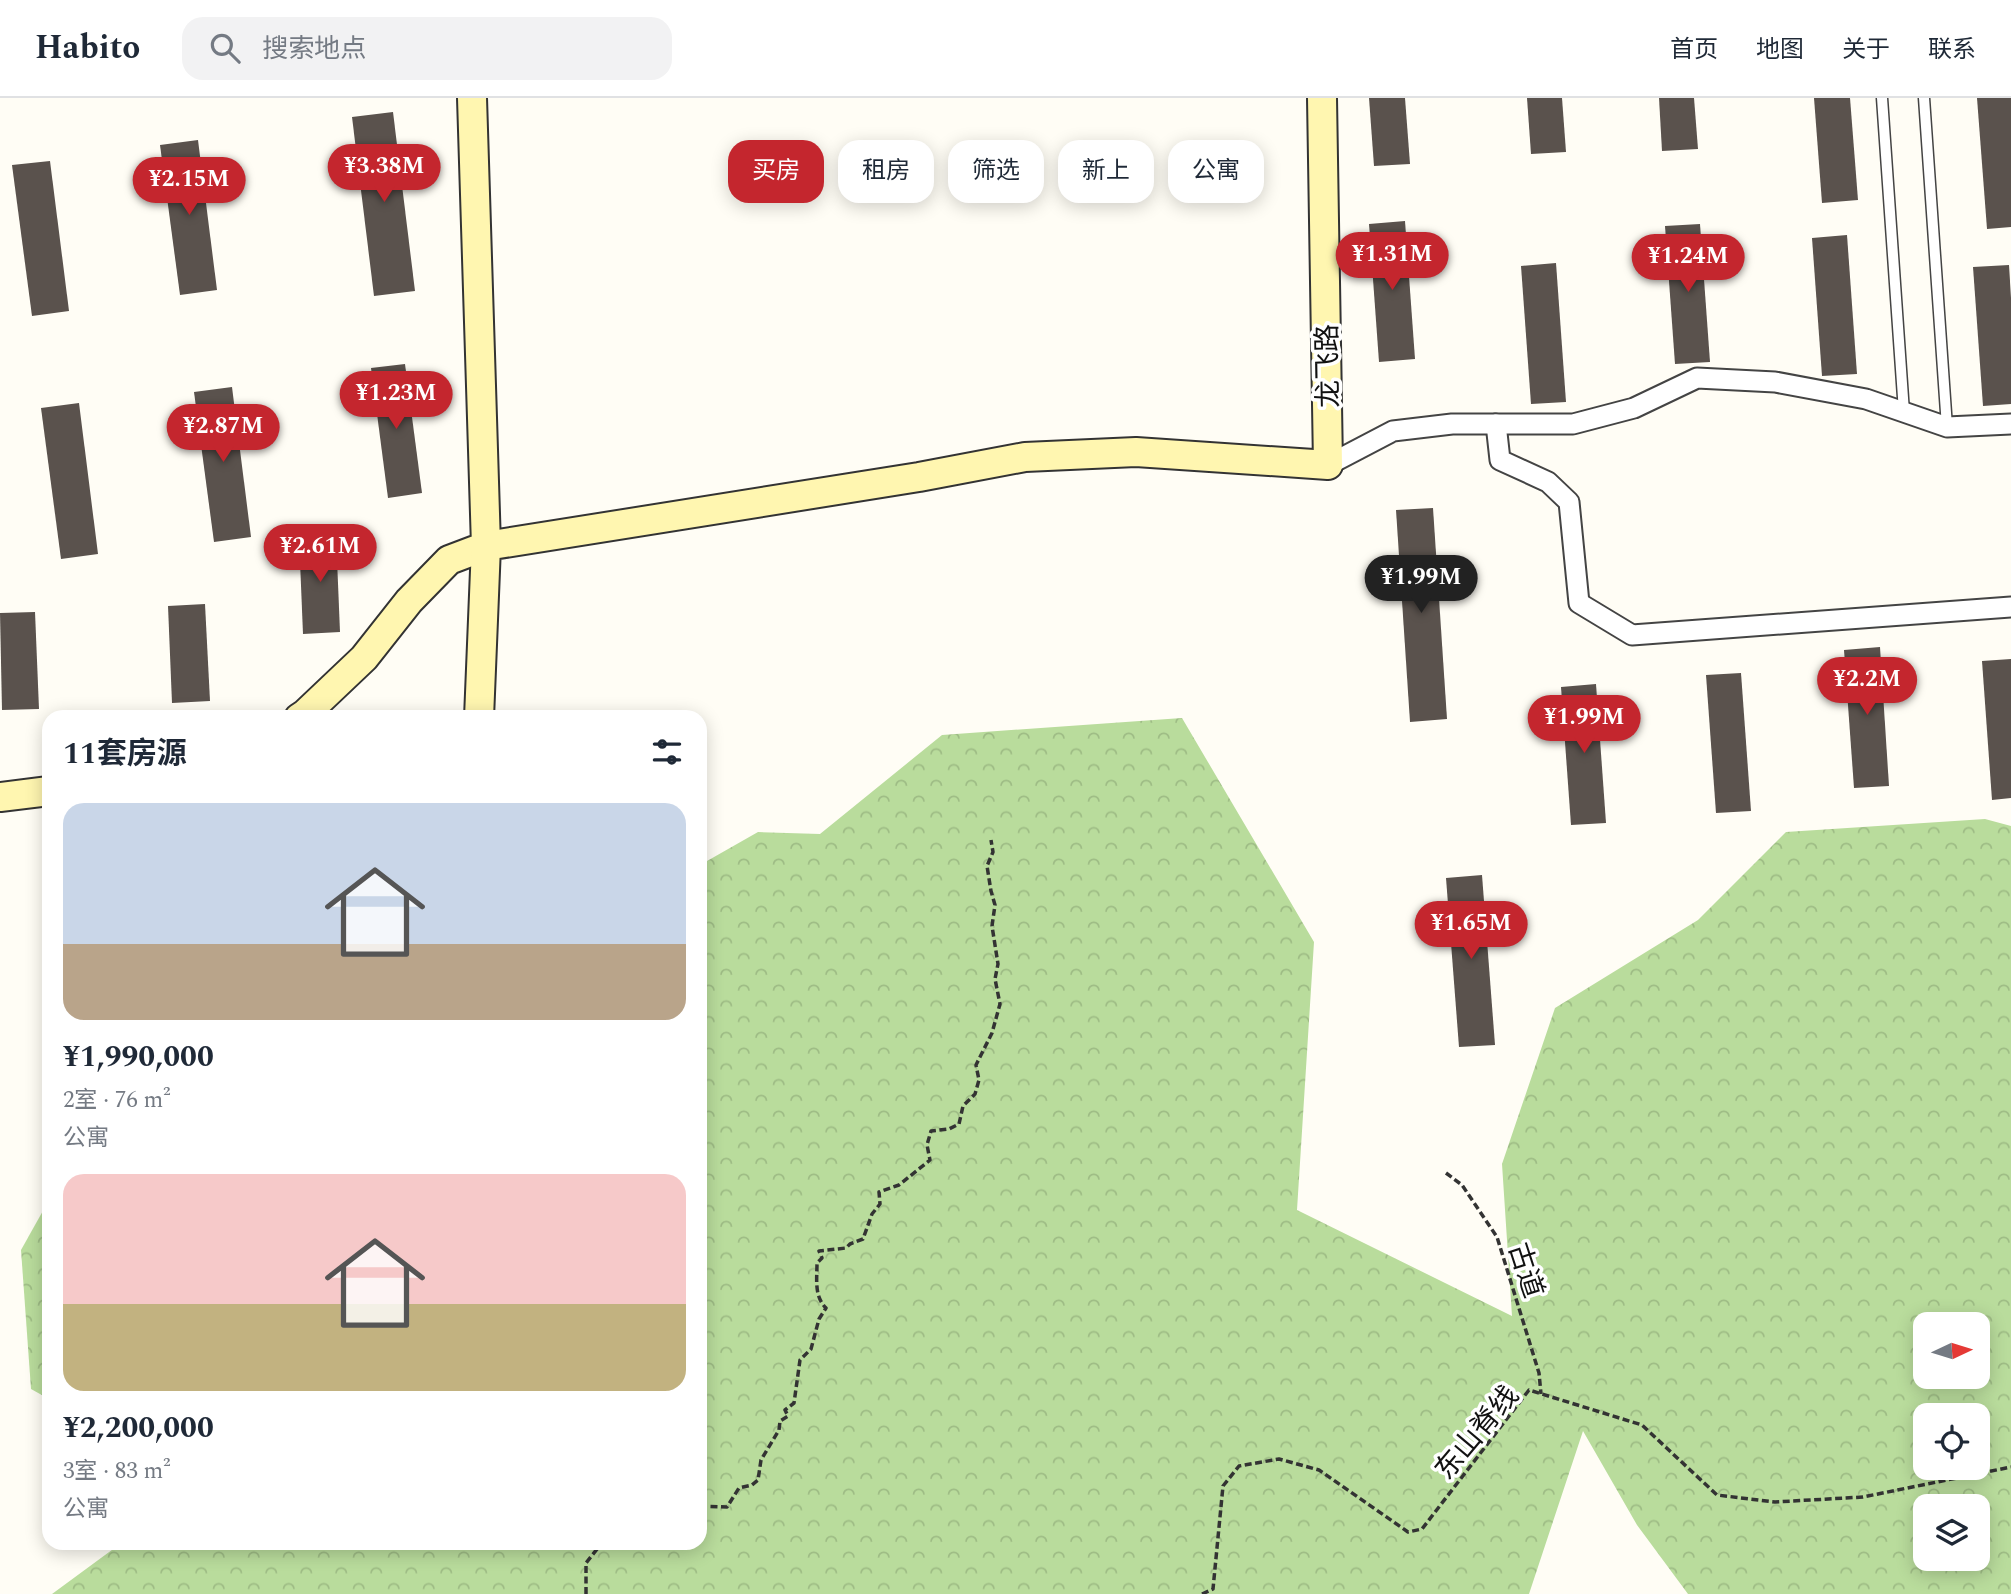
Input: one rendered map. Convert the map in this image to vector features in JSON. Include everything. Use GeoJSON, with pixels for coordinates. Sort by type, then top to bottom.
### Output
{"type":"FeatureCollection","features":[{"type":"Feature","properties":{"kind":"street"},"geometry":{"type":"LineString","coordinates":[[472,98],[486,546],[479,710]]}},
{"type":"Feature","properties":{"kind":"street","name":"龙飞路"},"geometry":{"type":"LineString","coordinates":[[1322,98],[1328,465]]}},
{"type":"Feature","properties":{"kind":"street"},"geometry":{"type":"LineString","coordinates":[[309,710],[365,658],[409,601],[449,560],[486,546],[905,479],[1025,457],[1136,452],[1328,465],[1393,431],[1452,424],[1573,424],[1634,408],[1697,378],[1774,382],[1866,399],[1947,427],[2011,424]]}},
{"type":"Feature","properties":{"kind":"street"},"geometry":{"type":"LineString","coordinates":[[1496,424],[1500,460],[1548,482],[1569,502],[1579,603],[1632,635],[2011,607]]}},
{"type":"Feature","properties":{"kind":"street"},"geometry":{"type":"LineString","coordinates":[[0,797],[42,792]]}},
{"type":"Feature","properties":{"kind":"lane"},"geometry":{"type":"LineString","coordinates":[[1882,98],[1904,412]]}},
{"type":"Feature","properties":{"kind":"lane"},"geometry":{"type":"LineString","coordinates":[[1924,98],[1947,427]]}},
{"type":"Feature","properties":{"kind":"path"},"geometry":{"type":"LineString","coordinates":[[707,1506],[727,1507],[739,1488],[752,1485],[758,1479],[761,1460],[779,1430],[780,1421],[788,1416],[785,1410],[794,1403],[800,1360],[811,1349],[819,1319],[826,1308],[817,1294],[817,1263],[822,1258],[819,1251],[846,1248],[863,1239],[872,1213],[880,1204],[879,1192],[899,1185],[930,1160],[926,1145],[931,1131],[949,1129],[959,1124],[963,1105],[975,1094],[979,1080],[976,1065],[992,1033],[1000,1004],[995,979],[998,964],[992,926],[995,905],[987,866],[993,852],[991,840]]}},
{"type":"Feature","properties":{"kind":"path","name":"古道"},"geometry":{"type":"LineString","coordinates":[[1446,1173],[1462,1185],[1497,1237],[1539,1373],[1541,1394]]}},
{"type":"Feature","properties":{"kind":"path","name":"东山脊线"},"geometry":{"type":"LineString","coordinates":[[1202,1594],[1213,1589],[1223,1486],[1240,1466],[1279,1459],[1319,1470],[1408,1532],[1422,1529],[1529,1390],[1642,1425],[1717,1494],[1775,1502],[1863,1497],[2011,1467]]}},
{"type":"Feature","properties":{"kind":"path"},"geometry":{"type":"LineString","coordinates":[[586,1594],[586,1563],[596,1550]]}},
{"type":"Feature","properties":{"kind":"green space"},"geometry":{"type":"Polygon","coordinates":[[[1182,718],[1314,942],[1297,1210],[1512,1316],[1502,1164],[1555,1008],[1698,920],[1786,832],[1985,819],[2011,826],[2011,1594],[1688,1594],[1637,1525],[1583,1431],[1529,1594],[52,1594],[112,1550],[707,1550],[707,861],[758,832],[820,834],[942,735],[1182,718]]]}},
{"type":"Feature","properties":{"kind":"green space"},"geometry":{"type":"Polygon","coordinates":[[[42,1212],[42,1395],[31,1389],[21,1250],[42,1212]]]}},
{"type":"Feature","properties":{"kind":"building"},"geometry":{"type":"Polygon","coordinates":[[[1369,98],[1405,98],[1410,164],[1374,166],[1369,98]]]}},
{"type":"Feature","properties":{"kind":"building"},"geometry":{"type":"Polygon","coordinates":[[[1527,98],[1562,98],[1566,152],[1531,154],[1527,98]]]}},
{"type":"Feature","properties":{"kind":"building"},"geometry":{"type":"Polygon","coordinates":[[[1659,98],[1694,98],[1698,149],[1662,151],[1659,98]]]}},
{"type":"Feature","properties":{"kind":"building"},"geometry":{"type":"Polygon","coordinates":[[[1814,98],[1850,98],[1858,200],[1822,203],[1814,98]]]}},
{"type":"Feature","properties":{"kind":"building"},"geometry":{"type":"Polygon","coordinates":[[[1977,98],[2011,98],[2011,227],[1987,229],[1977,98]]]}},
{"type":"Feature","properties":{"kind":"building"},"geometry":{"type":"Polygon","coordinates":[[[393,112],[415,291],[374,296],[352,117],[393,112]]]}},
{"type":"Feature","properties":{"kind":"building"},"geometry":{"type":"Polygon","coordinates":[[[198,140],[217,290],[180,295],[160,145],[198,140]]]}},
{"type":"Feature","properties":{"kind":"building"},"geometry":{"type":"Polygon","coordinates":[[[50,161],[69,311],[32,316],[12,165],[50,161]]]}},
{"type":"Feature","properties":{"kind":"building"},"geometry":{"type":"Polygon","coordinates":[[[1405,221],[1415,359],[1379,362],[1369,224],[1405,221]]]}},
{"type":"Feature","properties":{"kind":"building"},"geometry":{"type":"Polygon","coordinates":[[[1700,224],[1710,362],[1675,364],[1665,226],[1700,224]]]}},
{"type":"Feature","properties":{"kind":"building"},"geometry":{"type":"Polygon","coordinates":[[[1847,235],[1857,374],[1822,376],[1812,238],[1847,235]]]}},
{"type":"Feature","properties":{"kind":"building"},"geometry":{"type":"Polygon","coordinates":[[[1556,263],[1566,402],[1531,404],[1521,266],[1556,263]]]}},
{"type":"Feature","properties":{"kind":"building"},"geometry":{"type":"Polygon","coordinates":[[[2009,265],[2011,404],[1983,406],[1973,267],[2009,265]]]}},
{"type":"Feature","properties":{"kind":"building"},"geometry":{"type":"Polygon","coordinates":[[[405,364],[422,493],[388,498],[371,368],[405,364]]]}},
{"type":"Feature","properties":{"kind":"building"},"geometry":{"type":"Polygon","coordinates":[[[232,387],[251,537],[214,542],[194,392],[232,387]]]}},
{"type":"Feature","properties":{"kind":"building"},"geometry":{"type":"Polygon","coordinates":[[[79,403],[98,554],[61,559],[41,408],[79,403]]]}},
{"type":"Feature","properties":{"kind":"building"},"geometry":{"type":"Polygon","coordinates":[[[1433,508],[1447,719],[1410,722],[1396,510],[1433,508]]]}},
{"type":"Feature","properties":{"kind":"building"},"geometry":{"type":"Polygon","coordinates":[[[336,535],[340,632],[303,634],[299,537],[336,535]]]}},
{"type":"Feature","properties":{"kind":"building"},"geometry":{"type":"Polygon","coordinates":[[[205,604],[210,701],[172,703],[168,606],[205,604]]]}},
{"type":"Feature","properties":{"kind":"building"},"geometry":{"type":"Polygon","coordinates":[[[35,612],[39,709],[2,710],[0,613],[35,612]]]}},
{"type":"Feature","properties":{"kind":"building"},"geometry":{"type":"Polygon","coordinates":[[[1880,647],[1889,786],[1854,788],[1844,650],[1880,647]]]}},
{"type":"Feature","properties":{"kind":"building"},"geometry":{"type":"Polygon","coordinates":[[[2011,659],[2011,798],[1992,800],[1982,661],[2011,659]]]}},
{"type":"Feature","properties":{"kind":"building"},"geometry":{"type":"Polygon","coordinates":[[[1741,673],[1751,811],[1716,813],[1706,675],[1741,673]]]}},
{"type":"Feature","properties":{"kind":"building"},"geometry":{"type":"Polygon","coordinates":[[[1596,684],[1606,823],[1571,825],[1561,687],[1596,684]]]}},
{"type":"Feature","properties":{"kind":"building"},"geometry":{"type":"Polygon","coordinates":[[[1482,875],[1495,1045],[1459,1047],[1446,878],[1482,875]]]}}]}
